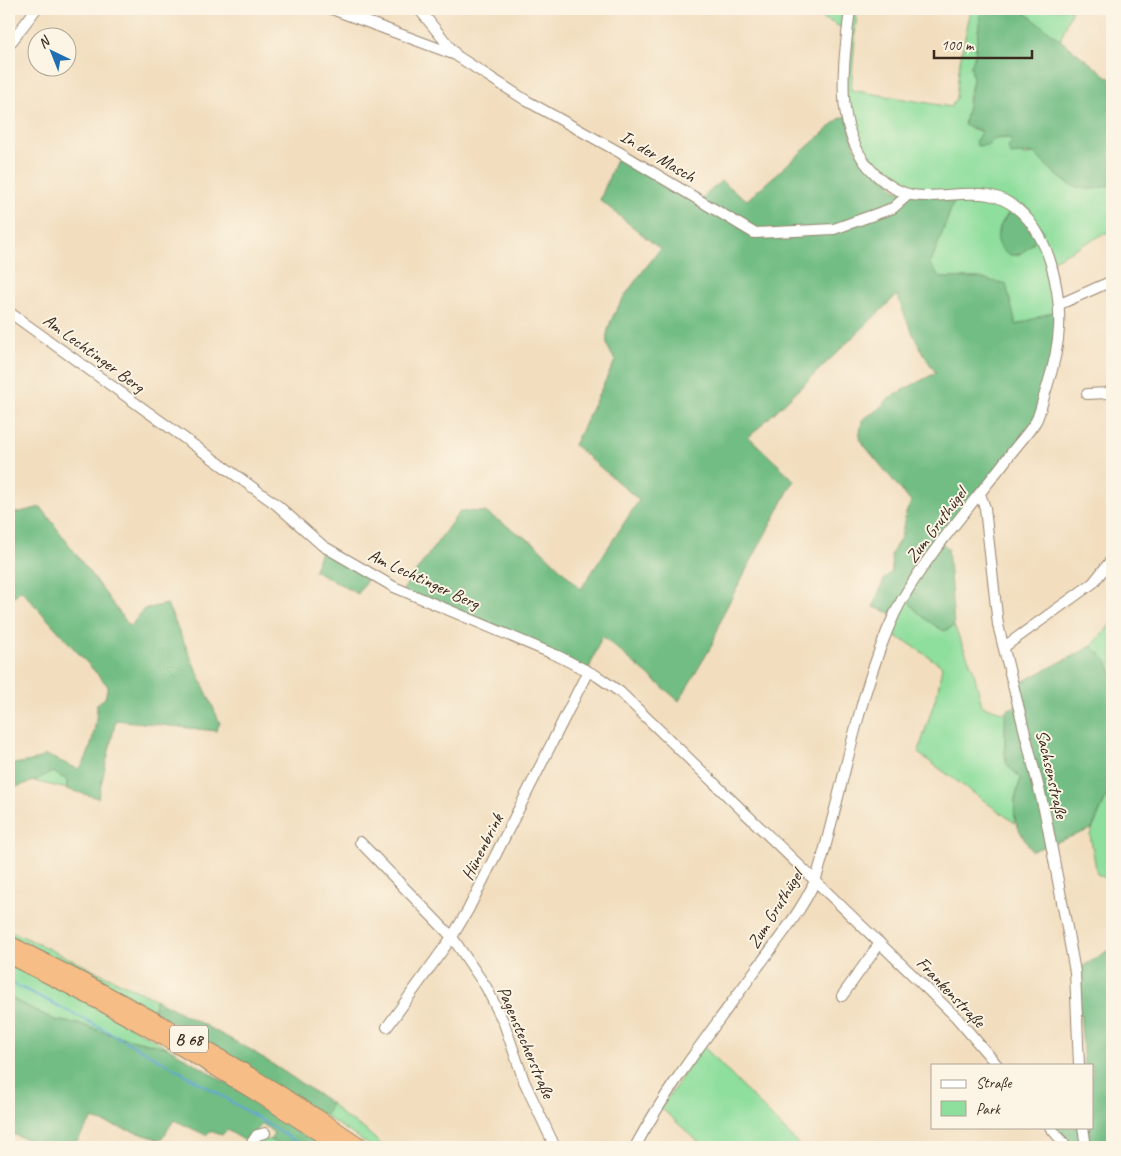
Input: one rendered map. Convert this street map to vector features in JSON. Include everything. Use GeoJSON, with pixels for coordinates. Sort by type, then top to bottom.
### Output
{"type":"FeatureCollection","features":[{"type":"Feature","properties":{"kind":"highway","name":"B 68"},"geometry":{"type":"LineString","coordinates":[[9,943],[80,978],[186,1037],[295,1101],[363,1147]]}},
{"type":"Feature","properties":{"kind":"highway","name":"B 68"},"geometry":{"type":"LineString","coordinates":[[9,957],[71,986],[290,1115],[339,1147]]}},
{"type":"Feature","properties":{"kind":"street"},"geometry":{"type":"LineString","coordinates":[[9,45],[36,9]]}},
{"type":"Feature","properties":{"kind":"street"},"geometry":{"type":"LineString","coordinates":[[332,9],[457,56]]}},
{"type":"Feature","properties":{"kind":"street","name":"In der Masch"},"geometry":{"type":"LineString","coordinates":[[419,9],[457,56],[527,101],[619,152],[754,233],[834,229],[893,208],[909,194]]}},
{"type":"Feature","properties":{"kind":"street","name":"Zum Gruthügel"},"geometry":{"type":"LineString","coordinates":[[635,1147],[657,1108],[793,919],[814,881],[874,669],[894,614],[905,594],[1036,420],[1055,363],[1060,324],[1060,304],[1045,246],[1035,228],[1015,206],[992,196],[977,194],[933,197],[909,194],[882,180],[862,159],[851,135],[846,116],[844,81],[850,9]]}},
{"type":"Feature","properties":{"kind":"street"},"geometry":{"type":"LineString","coordinates":[[1060,304],[1112,281]]}},
{"type":"Feature","properties":{"kind":"street","name":"Am Lechtinger Berg"},"geometry":{"type":"LineString","coordinates":[[9,312],[277,505],[330,551],[394,587],[521,640],[606,681],[634,704],[814,881]]}},
{"type":"Feature","properties":{"kind":"street"},"geometry":{"type":"LineString","coordinates":[[1087,394],[1108,393],[1112,389]]}},
{"type":"Feature","properties":{"kind":"street","name":"Sachsenstraße"},"geometry":{"type":"LineString","coordinates":[[980,494],[985,508],[998,625],[1046,814],[1060,888],[1074,972],[1079,1064]]}},
{"type":"Feature","properties":{"kind":"street"},"geometry":{"type":"LineString","coordinates":[[1004,647],[1093,583],[1112,560]]}},
{"type":"Feature","properties":{"kind":"street","name":"Hünenbrink"},"geometry":{"type":"LineString","coordinates":[[387,1027],[452,937],[503,843],[588,671]]}},
{"type":"Feature","properties":{"kind":"street","name":"Pagenstecherstraße"},"geometry":{"type":"LineString","coordinates":[[360,842],[452,937],[496,1004],[538,1115],[555,1147]]}},
{"type":"Feature","properties":{"kind":"street","name":"Frankenstraße"},"geometry":{"type":"LineString","coordinates":[[814,881],[956,1017],[996,1064]]}},
{"type":"Feature","properties":{"kind":"street"},"geometry":{"type":"LineString","coordinates":[[842,996],[880,943]]}},
{"type":"Feature","properties":{"kind":"street"},"geometry":{"type":"LineString","coordinates":[[1051,1128],[1067,1147]]}},
{"type":"Feature","properties":{"kind":"street"},"geometry":{"type":"LineString","coordinates":[[1083,1128],[1086,1147]]}},
{"type":"Feature","properties":{"kind":"street"},"geometry":{"type":"LineString","coordinates":[[249,1147],[257,1135],[265,1133]]}},
{"type":"Feature","properties":{"kind":"green space"},"geometry":{"type":"Polygon","coordinates":[[[806,9],[857,9],[851,90],[951,107],[956,98],[960,61],[971,9],[981,9],[975,55],[971,66],[973,80],[968,99],[972,129],[993,137],[1009,138],[1025,156],[1034,153],[1059,177],[1077,187],[1088,189],[1112,184],[1112,230],[1051,261],[1061,316],[1053,312],[1016,325],[979,278],[941,278],[930,265],[956,196],[909,194],[871,170],[846,116],[848,31],[806,9]],[[1009,212],[998,230],[1013,255],[1019,254],[1030,246],[1043,231],[1009,212]]]}},
{"type":"Feature","properties":{"kind":"green space"},"geometry":{"type":"Polygon","coordinates":[[[981,9],[1020,9],[1112,80],[1112,184],[1088,189],[1068,183],[1034,153],[1011,155],[1008,148],[1012,142],[1009,138],[995,139],[989,145],[977,146],[976,140],[982,131],[964,125],[973,80],[971,66],[975,55],[981,9]]]}},
{"type":"Feature","properties":{"kind":"green space"},"geometry":{"type":"Polygon","coordinates":[[[1020,9],[1072,9],[1060,41],[1020,9]]]}},
{"type":"Feature","properties":{"kind":"green space"},"geometry":{"type":"Polygon","coordinates":[[[846,116],[855,147],[896,190],[956,195],[930,265],[941,278],[979,278],[1006,284],[1016,325],[1053,312],[1061,316],[1036,420],[942,543],[948,548],[954,626],[944,631],[917,611],[905,595],[894,614],[873,607],[884,579],[892,571],[891,555],[901,537],[906,513],[911,502],[859,439],[862,420],[877,410],[893,395],[936,373],[923,354],[897,295],[749,437],[794,480],[724,612],[712,645],[679,701],[602,636],[588,671],[402,591],[460,511],[485,512],[535,544],[581,589],[639,500],[574,445],[615,361],[607,344],[607,333],[611,321],[626,294],[660,249],[600,200],[619,152],[700,200],[721,181],[747,200],[839,119],[846,116]]]}},
{"type":"Feature","properties":{"kind":"green space"},"geometry":{"type":"Polygon","coordinates":[[[1015,206],[1025,207],[1043,231],[1024,251],[1011,255],[1000,246],[998,232],[1015,206]]]}},
{"type":"Feature","properties":{"kind":"green space"},"geometry":{"type":"Polygon","coordinates":[[[9,507],[16,513],[41,507],[130,627],[144,609],[167,604],[220,723],[216,731],[116,720],[98,798],[67,789],[67,780],[53,772],[34,781],[9,789],[9,765],[36,760],[46,755],[78,769],[83,764],[90,749],[97,704],[105,698],[108,686],[21,590],[9,601],[9,507]]]}},
{"type":"Feature","properties":{"kind":"green space"},"geometry":{"type":"Polygon","coordinates":[[[323,546],[370,575],[358,594],[314,570],[323,546]]]}},
{"type":"Feature","properties":{"kind":"green space"},"geometry":{"type":"Polygon","coordinates":[[[905,594],[944,631],[954,626],[973,669],[982,706],[1005,713],[1006,761],[1010,768],[1021,778],[1015,798],[1015,823],[918,753],[938,690],[942,666],[910,644],[887,632],[905,594]]]}},
{"type":"Feature","properties":{"kind":"green space"},"geometry":{"type":"Polygon","coordinates":[[[1112,623],[1112,676],[1107,661],[1092,646],[1112,623]]]}},
{"type":"Feature","properties":{"kind":"green space"},"geometry":{"type":"Polygon","coordinates":[[[1092,646],[1107,661],[1112,676],[1112,784],[1092,829],[1032,851],[1020,832],[1015,816],[1015,800],[1021,778],[1010,768],[1006,761],[1006,710],[1020,705],[1014,686],[1092,646]]]}},
{"type":"Feature","properties":{"kind":"green space"},"geometry":{"type":"Polygon","coordinates":[[[53,771],[67,780],[67,789],[34,781],[53,771]]]}},
{"type":"Feature","properties":{"kind":"green space"},"geometry":{"type":"Polygon","coordinates":[[[1112,784],[1112,881],[1097,874],[1090,835],[1112,784]]]}},
{"type":"Feature","properties":{"kind":"green space"},"geometry":{"type":"Polygon","coordinates":[[[9,930],[155,999],[154,1011],[9,935],[9,930]]]}},
{"type":"Feature","properties":{"kind":"green space"},"geometry":{"type":"Polygon","coordinates":[[[1112,948],[1112,1147],[1089,1147],[1088,1128],[1094,1128],[1094,1064],[1084,1064],[1077,970],[1112,948]]]}},
{"type":"Feature","properties":{"kind":"green space"},"geometry":{"type":"Polygon","coordinates":[[[9,963],[62,989],[169,1048],[109,1034],[83,1025],[55,1020],[16,1001],[9,995],[9,963]]]}},
{"type":"Feature","properties":{"kind":"green space"},"geometry":{"type":"Polygon","coordinates":[[[9,995],[16,1001],[55,1020],[83,1025],[109,1034],[169,1048],[331,1147],[285,1147],[271,1140],[274,1133],[263,1124],[257,1130],[257,1135],[251,1144],[227,1130],[222,1135],[210,1131],[206,1135],[174,1120],[161,1140],[92,1119],[73,1147],[40,1147],[32,1141],[9,1133],[9,995]]]}},
{"type":"Feature","properties":{"kind":"green space"},"geometry":{"type":"Polygon","coordinates":[[[155,999],[251,1050],[331,1103],[325,1116],[154,1011],[155,999]]]}},
{"type":"Feature","properties":{"kind":"green space"},"geometry":{"type":"Polygon","coordinates":[[[703,1046],[801,1147],[704,1147],[661,1108],[703,1046]]]}},
{"type":"Feature","properties":{"kind":"green space"},"geometry":{"type":"Polygon","coordinates":[[[331,1103],[343,1116],[363,1128],[384,1147],[372,1147],[325,1116],[331,1103]]]}},
{"type":"Feature","properties":{"kind":"green space"},"geometry":{"type":"Polygon","coordinates":[[[1051,1128],[1084,1128],[1086,1147],[1065,1147],[1051,1128]]]}},
{"type":"Feature","properties":{"kind":"green space"},"geometry":{"type":"Polygon","coordinates":[[[258,1140],[271,1140],[285,1147],[253,1147],[258,1140]]]}},
{"type":"Feature","properties":{"kind":"waterway"},"geometry":{"type":"LineString","coordinates":[[9,982],[85,1019],[159,1060],[232,1102],[304,1147]]}}]}
